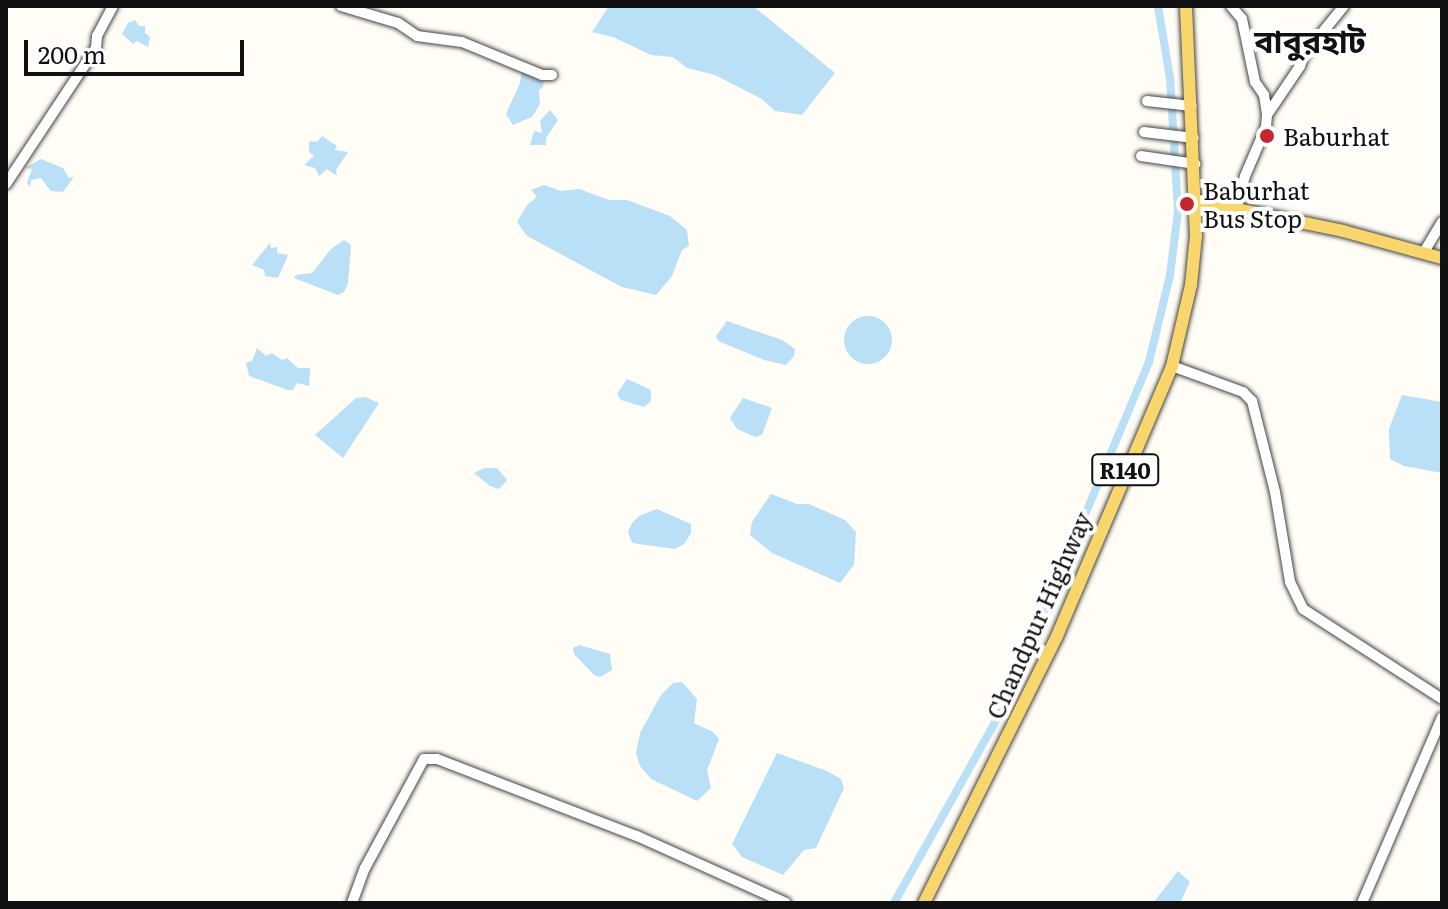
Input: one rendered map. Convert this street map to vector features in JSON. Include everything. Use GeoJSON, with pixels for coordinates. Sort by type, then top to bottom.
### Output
{"type":"FeatureCollection","features":[{"type":"Feature","properties":{"kind":"main road","name":"Chandpur Highway"},"geometry":{"type":"LineString","coordinates":[[924,903],[1057,636],[1134,449],[1172,366],[1191,285],[1197,201],[1186,6]]}},
{"type":"Feature","properties":{"kind":"main road"},"geometry":{"type":"LineString","coordinates":[[1197,201],[1442,258]]}},
{"type":"Feature","properties":{"kind":"street"},"geometry":{"type":"LineString","coordinates":[[6,184],[96,48],[97,36],[113,6]]}},
{"type":"Feature","properties":{"kind":"street"},"geometry":{"type":"LineString","coordinates":[[341,6],[398,23],[417,36],[462,42],[542,75],[552,75]]}},
{"type":"Feature","properties":{"kind":"street"},"geometry":{"type":"LineString","coordinates":[[1231,6],[1242,19],[1255,82],[1264,95],[1267,115],[1266,127],[1245,176],[1236,209]]}},
{"type":"Feature","properties":{"kind":"street"},"geometry":{"type":"LineString","coordinates":[[1267,115],[1304,55],[1344,6]]}},
{"type":"Feature","properties":{"kind":"street"},"geometry":{"type":"LineString","coordinates":[[1147,101],[1192,106]]}},
{"type":"Feature","properties":{"kind":"street"},"geometry":{"type":"LineString","coordinates":[[1144,132],[1194,138]]}},
{"type":"Feature","properties":{"kind":"street"},"geometry":{"type":"LineString","coordinates":[[1141,156],[1195,164]]}},
{"type":"Feature","properties":{"kind":"street"},"geometry":{"type":"LineString","coordinates":[[1424,252],[1442,222]]}},
{"type":"Feature","properties":{"kind":"street"},"geometry":{"type":"LineString","coordinates":[[1172,366],[1243,392],[1252,401],[1275,492],[1290,582],[1303,609],[1442,699]]}},
{"type":"Feature","properties":{"kind":"street"},"geometry":{"type":"LineString","coordinates":[[1362,903],[1442,717]]}},
{"type":"Feature","properties":{"kind":"street"},"geometry":{"type":"LineString","coordinates":[[352,903],[365,868],[424,759],[437,759],[637,836],[786,903]]}},
{"type":"Feature","properties":{"kind":"water"},"geometry":{"type":"Polygon","coordinates":[[[609,6],[753,6],[835,73],[802,115],[775,111],[762,99],[715,75],[687,68],[673,57],[651,55],[613,37],[592,32],[609,6]]]}},
{"type":"Feature","properties":{"kind":"water"},"geometry":{"type":"Polygon","coordinates":[[[135,20],[139,26],[145,26],[145,33],[150,37],[148,47],[137,41],[133,44],[122,34],[128,23],[135,20]]]}},
{"type":"Feature","properties":{"kind":"water"},"geometry":{"type":"Polygon","coordinates":[[[522,70],[544,80],[543,87],[539,90],[540,104],[532,117],[513,125],[506,114],[520,83],[522,70]]]}},
{"type":"Feature","properties":{"kind":"water"},"geometry":{"type":"Polygon","coordinates":[[[550,110],[558,120],[546,138],[546,145],[530,145],[534,131],[542,133],[540,121],[550,110]]]}},
{"type":"Feature","properties":{"kind":"water"},"geometry":{"type":"Polygon","coordinates":[[[322,136],[337,146],[335,150],[348,152],[336,170],[337,176],[327,169],[319,176],[315,168],[304,165],[314,156],[309,152],[309,141],[317,142],[322,136]]]}},
{"type":"Feature","properties":{"kind":"water"},"geometry":{"type":"Polygon","coordinates":[[[41,159],[63,168],[69,178],[74,177],[63,192],[51,191],[41,178],[31,180],[30,187],[27,183],[32,169],[25,168],[41,159]]]}},
{"type":"Feature","properties":{"kind":"water"},"geometry":{"type":"Polygon","coordinates":[[[544,185],[561,191],[579,189],[609,200],[627,200],[670,216],[687,230],[689,246],[682,250],[672,276],[656,295],[622,287],[527,236],[517,222],[527,205],[537,197],[531,190],[544,185]]]}},
{"type":"Feature","properties":{"kind":"water"},"geometry":{"type":"Polygon","coordinates":[[[344,240],[351,245],[348,283],[344,292],[338,295],[294,278],[312,273],[331,249],[344,240]]]}},
{"type":"Feature","properties":{"kind":"water"},"geometry":{"type":"Polygon","coordinates":[[[270,243],[271,248],[277,247],[277,253],[288,255],[278,278],[265,276],[264,270],[252,265],[270,243]]]}},
{"type":"Feature","properties":{"kind":"water"},"geometry":{"type":"Polygon","coordinates":[[[868,316],[885,323],[892,340],[885,357],[868,364],[851,357],[844,340],[851,323],[868,316]]]}},
{"type":"Feature","properties":{"kind":"water"},"geometry":{"type":"Polygon","coordinates":[[[727,321],[782,340],[795,349],[794,356],[786,365],[764,360],[718,341],[716,336],[727,321]]]}},
{"type":"Feature","properties":{"kind":"water"},"geometry":{"type":"Polygon","coordinates":[[[257,348],[266,356],[272,353],[282,360],[287,358],[298,368],[310,368],[309,386],[297,383],[293,390],[288,390],[249,376],[246,363],[252,361],[257,348]]]}},
{"type":"Feature","properties":{"kind":"water"},"geometry":{"type":"Polygon","coordinates":[[[627,379],[651,390],[651,401],[644,407],[621,400],[617,394],[627,379]]]}},
{"type":"Feature","properties":{"kind":"water"},"geometry":{"type":"Polygon","coordinates":[[[1402,395],[1442,402],[1442,473],[1404,466],[1390,459],[1389,429],[1402,395]]]}},
{"type":"Feature","properties":{"kind":"water"},"geometry":{"type":"Polygon","coordinates":[[[365,397],[379,403],[343,458],[315,435],[356,398],[365,397]]]}},
{"type":"Feature","properties":{"kind":"water"},"geometry":{"type":"Polygon","coordinates":[[[743,398],[772,408],[762,435],[755,437],[737,429],[730,418],[743,398]]]}},
{"type":"Feature","properties":{"kind":"water"},"geometry":{"type":"Polygon","coordinates":[[[484,468],[497,468],[507,480],[499,489],[490,486],[474,473],[484,468]]]}},
{"type":"Feature","properties":{"kind":"water"},"geometry":{"type":"Polygon","coordinates":[[[771,494],[797,504],[809,504],[845,520],[856,532],[854,565],[840,583],[772,553],[750,535],[752,522],[771,494]]]}},
{"type":"Feature","properties":{"kind":"water"},"geometry":{"type":"Polygon","coordinates":[[[657,509],[691,524],[691,533],[684,544],[675,549],[632,543],[628,532],[632,523],[639,516],[657,509]]]}},
{"type":"Feature","properties":{"kind":"water"},"geometry":{"type":"Polygon","coordinates":[[[579,645],[610,654],[612,670],[600,677],[594,675],[574,654],[573,648],[579,645]]]}},
{"type":"Feature","properties":{"kind":"water"},"geometry":{"type":"Polygon","coordinates":[[[682,682],[697,699],[694,723],[713,732],[719,739],[707,770],[711,788],[697,801],[651,779],[640,766],[636,753],[640,733],[661,695],[673,683],[682,682]]]}},
{"type":"Feature","properties":{"kind":"water"},"geometry":{"type":"Polygon","coordinates":[[[777,753],[827,771],[841,779],[844,788],[816,848],[804,850],[783,875],[742,857],[732,844],[777,753]]]}},
{"type":"Feature","properties":{"kind":"water"},"geometry":{"type":"Polygon","coordinates":[[[1178,871],[1190,882],[1180,903],[1153,903],[1178,871]]]}},
{"type":"Feature","properties":{"kind":"waterway"},"geometry":{"type":"LineString","coordinates":[[894,903],[1008,699],[1149,362],[1170,275],[1178,211],[1170,78],[1158,6]]}},
{"type":"Feature","properties":{"kind":"place","name":"Baburhat"},"geometry":{"type":"Point","coordinates":[1267,136]}},
{"type":"Feature","properties":{"kind":"place","name":"Baburhat Bus Stop"},"geometry":{"type":"Point","coordinates":[1187,204]}},
{"type":"Feature","properties":{"kind":"district","name":"বাবুরহাট"},"geometry":{"type":"Point","coordinates":[1310,39]}}]}
